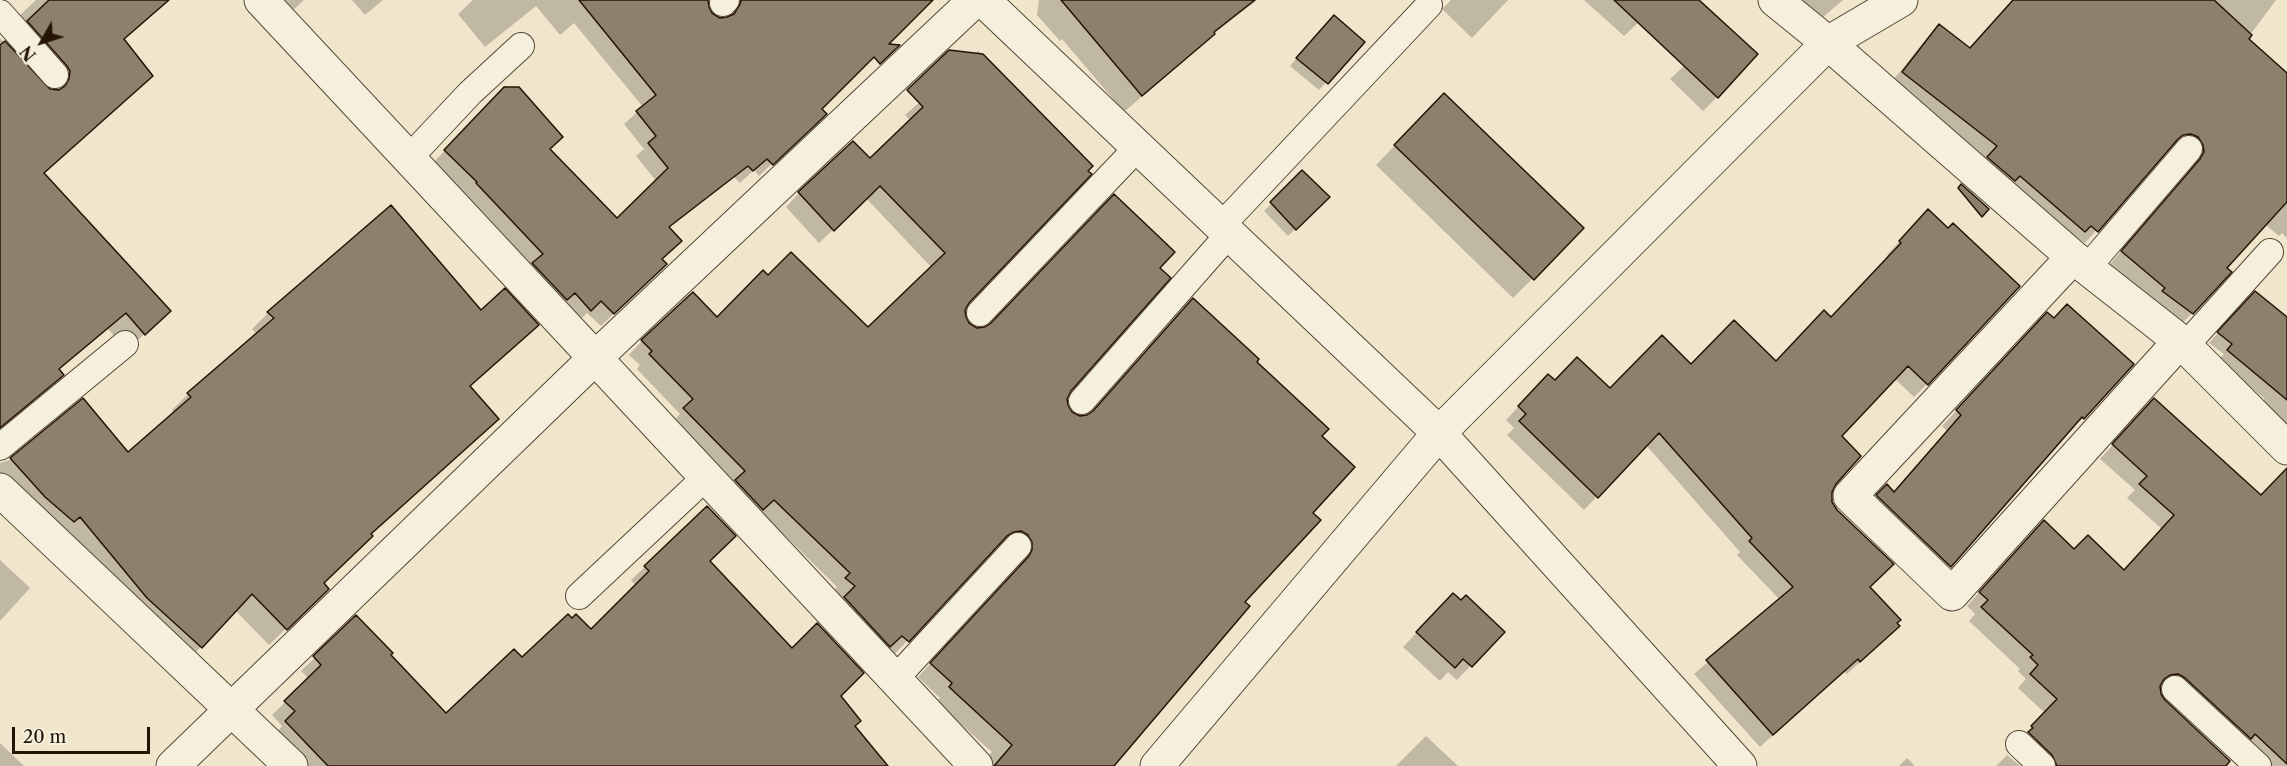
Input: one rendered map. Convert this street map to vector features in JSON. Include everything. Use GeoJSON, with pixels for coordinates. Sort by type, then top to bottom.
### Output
{"type":"FeatureCollection","features":[{"type":"Feature","properties":{"kind":"street"},"geometry":{"type":"LineString","coordinates":[[261,0],[976,766]]}},
{"type":"Feature","properties":{"kind":"street"},"geometry":{"type":"LineString","coordinates":[[173,766],[595,358],[975,0]]}},
{"type":"Feature","properties":{"kind":"street"},"geometry":{"type":"LineString","coordinates":[[982,0],[1439,433],[1740,766]]}},
{"type":"Feature","properties":{"kind":"street"},"geometry":{"type":"LineString","coordinates":[[1775,0],[1828,43],[2080,262],[2183,344],[2287,448]]}},
{"type":"Feature","properties":{"kind":"street"},"geometry":{"type":"LineString","coordinates":[[1157,766],[1439,433],[1828,43],[1901,0]]}},
{"type":"Feature","properties":{"kind":"street"},"geometry":{"type":"LineString","coordinates":[[2080,262],[1850,496],[1952,594],[2183,344]]}},
{"type":"Feature","properties":{"kind":"street"},"geometry":{"type":"LineString","coordinates":[[0,490],[291,766]]}},
{"type":"Feature","properties":{"kind":"lane"},"geometry":{"type":"LineString","coordinates":[[1082,401],[1225,230],[1429,5]]}},
{"type":"Feature","properties":{"kind":"lane"},"geometry":{"type":"LineString","coordinates":[[0,13],[54,75]]}},
{"type":"Feature","properties":{"kind":"lane"},"geometry":{"type":"LineString","coordinates":[[409,158],[470,93],[521,46]]}},
{"type":"Feature","properties":{"kind":"lane"},"geometry":{"type":"LineString","coordinates":[[980,313],[1138,147]]}},
{"type":"Feature","properties":{"kind":"lane"},"geometry":{"type":"LineString","coordinates":[[2080,262],[2189,149]]}},
{"type":"Feature","properties":{"kind":"lane"},"geometry":{"type":"LineString","coordinates":[[2183,344],[2270,252]]}},
{"type":"Feature","properties":{"kind":"lane"},"geometry":{"type":"LineString","coordinates":[[0,447],[124,344]]}},
{"type":"Feature","properties":{"kind":"lane"},"geometry":{"type":"LineString","coordinates":[[579,596],[706,477]]}},
{"type":"Feature","properties":{"kind":"lane"},"geometry":{"type":"LineString","coordinates":[[895,679],[1018,546]]}},
{"type":"Feature","properties":{"kind":"lane"},"geometry":{"type":"LineString","coordinates":[[2175,689],[2258,766]]}},
{"type":"Feature","properties":{"kind":"lane"},"geometry":{"type":"LineString","coordinates":[[2019,744],[2042,766]]}},
{"type":"Feature","properties":{"kind":"building"},"geometry":{"type":"Polygon","coordinates":[[[49,0],[169,0],[124,39],[153,76],[44,173],[171,311],[145,335],[126,313],[59,369],[64,375],[0,428],[0,45],[5,41],[50,89],[59,90],[65,86],[70,71],[27,21],[49,0]]]}},
{"type":"Feature","properties":{"kind":"building"},"geometry":{"type":"Polygon","coordinates":[[[579,0],[708,0],[712,13],[720,18],[734,14],[741,0],[933,0],[889,44],[900,45],[880,64],[874,57],[822,109],[827,114],[773,165],[767,159],[753,171],[748,166],[669,227],[682,241],[662,259],[667,264],[614,314],[601,301],[591,311],[575,293],[567,300],[532,263],[543,254],[477,182],[444,150],[504,87],[519,87],[563,137],[550,149],[617,218],[668,168],[648,143],[656,136],[636,111],[656,95],[579,0]]]}},
{"type":"Feature","properties":{"kind":"building"},"geometry":{"type":"Polygon","coordinates":[[[1061,0],[1255,0],[1214,32],[1215,34],[1142,96],[1061,0]]]}},
{"type":"Feature","properties":{"kind":"building"},"geometry":{"type":"Polygon","coordinates":[[[1614,0],[1699,0],[1758,54],[1718,98],[1614,0]]]}},
{"type":"Feature","properties":{"kind":"building"},"geometry":{"type":"Polygon","coordinates":[[[2013,0],[2214,0],[2252,35],[2249,39],[2287,73],[2287,202],[2227,268],[2232,272],[2193,314],[2162,291],[2165,288],[2121,251],[2200,159],[2204,152],[2198,137],[2191,134],[2183,135],[2178,139],[2098,232],[2091,226],[2085,232],[2020,176],[2015,181],[1987,157],[1997,146],[1902,72],[1939,24],[1970,48],[2013,0]]]}},
{"type":"Feature","properties":{"kind":"building"},"geometry":{"type":"Polygon","coordinates":[[[1334,15],[1365,42],[1328,84],[1296,58],[1334,15]]]}},
{"type":"Feature","properties":{"kind":"building"},"geometry":{"type":"Polygon","coordinates":[[[949,50],[983,54],[1093,166],[1088,171],[1092,174],[969,303],[965,310],[969,323],[977,328],[991,323],[1114,194],[1175,252],[1160,268],[1171,278],[1071,391],[1067,399],[1072,412],[1080,416],[1093,411],[1193,298],[1259,359],[1257,362],[1329,429],[1322,436],[1355,467],[1313,513],[1321,520],[1245,602],[1250,606],[1114,766],[994,766],[1012,745],[949,687],[952,683],[930,663],[1029,556],[1032,542],[1028,535],[1021,531],[1007,536],[909,642],[902,636],[890,647],[844,597],[855,586],[845,578],[850,573],[774,500],[763,510],[735,480],[745,471],[683,408],[693,399],[649,354],[652,351],[641,340],[693,292],[717,317],[763,270],[768,275],[791,252],[868,327],[945,253],[880,186],[834,231],[798,192],[853,141],[870,158],[923,107],[907,90],[949,50]]]}},
{"type":"Feature","properties":{"kind":"building"},"geometry":{"type":"Polygon","coordinates":[[[1444,93],[1584,228],[1534,280],[1394,145],[1444,93]]]}},
{"type":"Feature","properties":{"kind":"building"},"geometry":{"type":"Polygon","coordinates":[[[1302,170],[1330,197],[1296,230],[1270,202],[1302,170]]]}},
{"type":"Feature","properties":{"kind":"building"},"geometry":{"type":"Polygon","coordinates":[[[1961,184],[1989,209],[1982,217],[1958,188],[1961,184]]]}},
{"type":"Feature","properties":{"kind":"building"},"geometry":{"type":"Polygon","coordinates":[[[391,205],[481,310],[505,288],[539,325],[470,386],[499,419],[371,534],[373,536],[324,583],[329,589],[287,630],[252,594],[202,648],[147,598],[80,517],[74,522],[45,497],[10,458],[83,398],[128,452],[191,397],[187,393],[274,318],[267,312],[391,205]]]}},
{"type":"Feature","properties":{"kind":"building"},"geometry":{"type":"Polygon","coordinates":[[[1928,209],[1948,228],[1953,223],[2020,286],[1928,385],[1908,366],[1842,436],[1861,456],[1836,484],[1832,492],[1832,502],[1837,510],[1894,564],[1870,587],[1901,620],[1897,623],[1900,626],[1860,662],[1858,659],[1773,735],[1706,660],[1793,587],[1749,541],[1752,538],[1659,433],[1598,498],[1519,421],[1526,414],[1518,406],[1548,374],[1555,380],[1577,357],[1610,388],[1662,335],[1691,364],[1734,320],[1776,361],[1824,310],[1831,317],[1901,243],[1899,241],[1928,209]]]}},
{"type":"Feature","properties":{"kind":"building"},"geometry":{"type":"Polygon","coordinates":[[[2255,291],[2287,317],[2287,400],[2227,350],[2232,344],[2217,332],[2255,291]]]}},
{"type":"Feature","properties":{"kind":"building"},"geometry":{"type":"Polygon","coordinates":[[[2067,304],[2134,364],[2084,419],[2082,417],[1951,567],[1876,495],[1887,484],[1894,492],[1961,415],[1956,410],[2047,312],[2054,318],[2067,304]]]}},
{"type":"Feature","properties":{"kind":"building"},"geometry":{"type":"Polygon","coordinates":[[[2154,398],[2261,495],[2287,468],[2287,764],[2255,734],[2251,739],[2178,674],[2164,679],[2160,686],[2161,694],[2230,761],[2226,766],[2057,766],[2052,755],[2028,732],[2057,699],[2030,674],[2038,665],[2030,657],[2033,655],[1981,607],[1988,600],[1979,592],[2044,520],[2074,549],[2088,535],[2124,570],[2174,515],[2139,484],[2147,476],[2112,444],[2154,398]]]}},
{"type":"Feature","properties":{"kind":"building"},"geometry":{"type":"Polygon","coordinates":[[[707,506],[736,536],[710,561],[792,648],[817,623],[864,673],[841,696],[861,721],[855,726],[888,766],[328,766],[285,721],[295,711],[284,701],[321,665],[313,656],[356,615],[446,713],[514,649],[522,657],[568,614],[572,618],[576,614],[591,629],[649,571],[644,566],[707,506]]]}},
{"type":"Feature","properties":{"kind":"building"},"geometry":{"type":"Polygon","coordinates":[[[1453,593],[1461,600],[1466,595],[1505,632],[1472,667],[1463,659],[1455,668],[1416,632],[1453,593]]]}}]}
